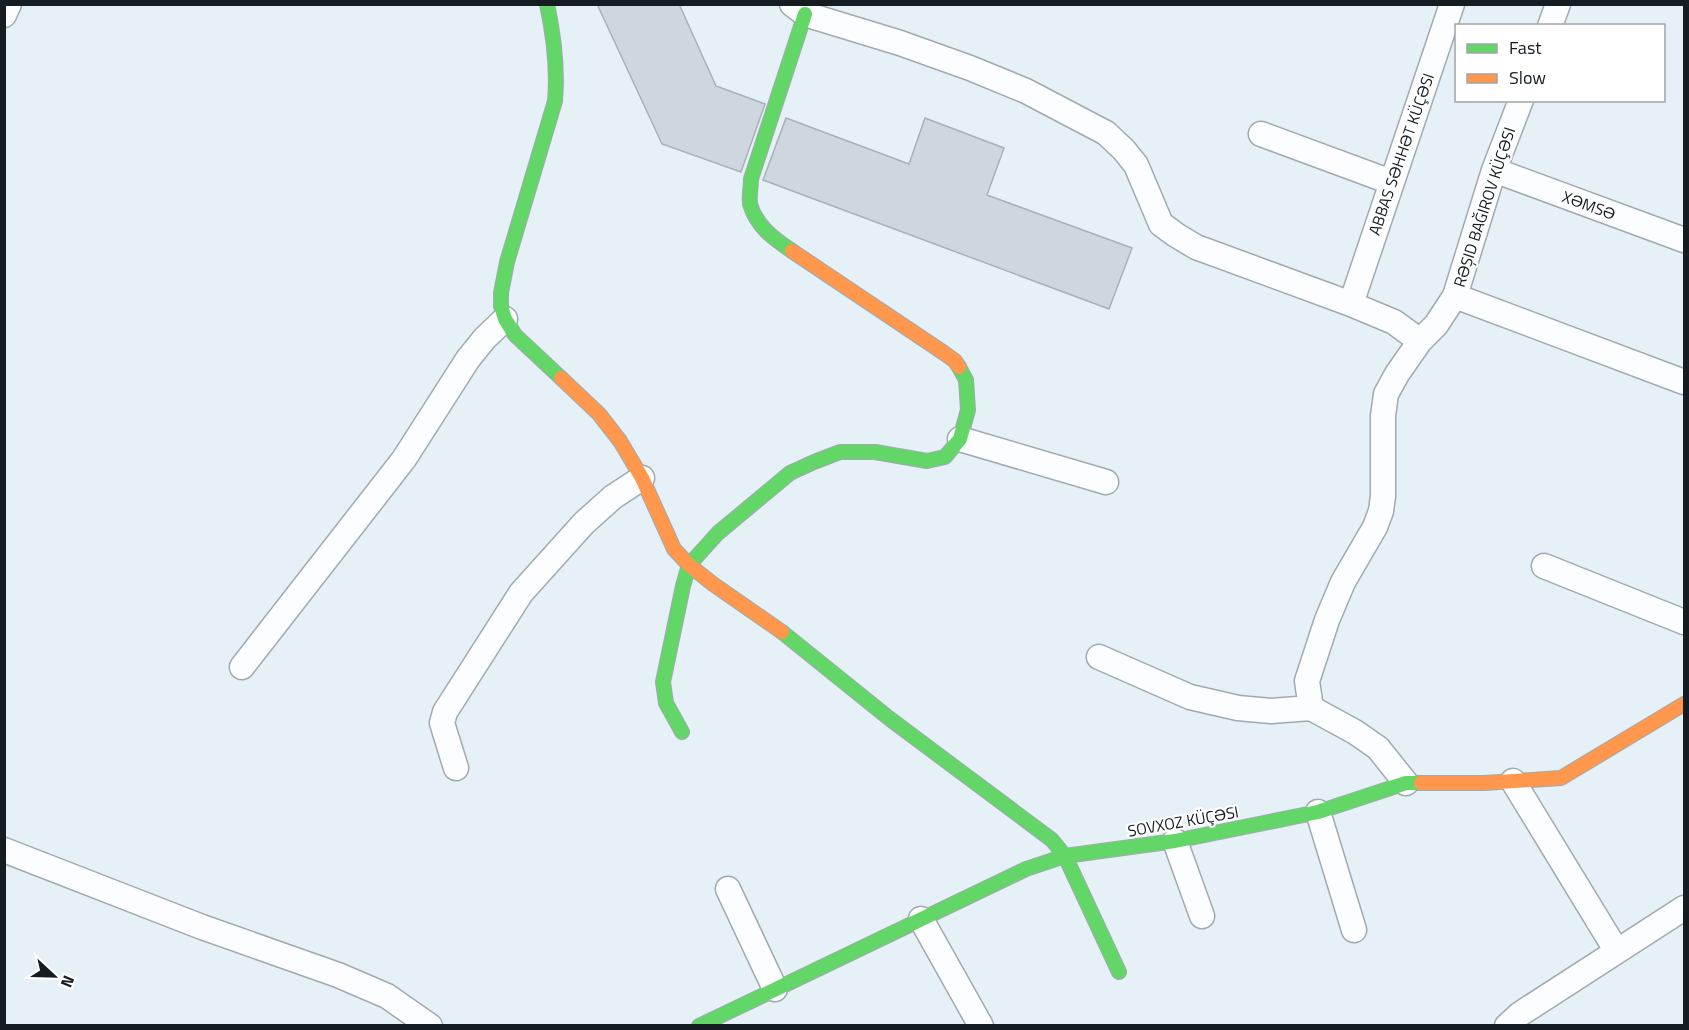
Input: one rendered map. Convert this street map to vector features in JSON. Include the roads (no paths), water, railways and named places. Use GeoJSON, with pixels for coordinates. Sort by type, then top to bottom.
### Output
{"type":"FeatureCollection","features":[{"type":"Feature","properties":{"kind":"street"},"geometry":{"type":"LineString","coordinates":[[4,15],[9,4]]}},
{"type":"Feature","properties":{"kind":"street"},"geometry":{"type":"LineString","coordinates":[[547,4],[554,34],[558,76],[555,101],[507,262],[501,293],[501,306],[505,319],[514,335],[599,414],[620,441],[642,478],[674,549],[689,566],[774,626],[890,719],[1052,840],[1065,856],[1119,972]]}},
{"type":"Feature","properties":{"kind":"street","name":"ABBAS SƏHHƏT KÜÇƏSI"},"geometry":{"type":"LineString","coordinates":[[1351,304],[1452,4]]}},
{"type":"Feature","properties":{"kind":"street"},"geometry":{"type":"LineString","coordinates":[[1551,24],[1558,4]]}},
{"type":"Feature","properties":{"kind":"street"},"geometry":{"type":"LineString","coordinates":[[682,732],[666,703],[663,682],[689,566],[718,533],[790,473],[840,452],[874,452],[927,461],[945,457],[960,440],[968,410],[966,380],[955,361],[770,236],[759,223],[750,203],[751,179],[798,9],[970,68],[1026,91],[1106,133],[1136,165],[1161,224],[1176,235],[1196,247],[1394,322],[1420,341]]}},
{"type":"Feature","properties":{"kind":"street"},"geometry":{"type":"LineString","coordinates":[[1311,708],[1307,681],[1327,620],[1342,582],[1375,526],[1381,511],[1383,416],[1386,394],[1396,374],[1420,341],[1436,325],[1455,296],[1494,170],[1520,102]]}},
{"type":"Feature","properties":{"kind":"street"},"geometry":{"type":"LineString","coordinates":[[1261,134],[1391,182]]}},
{"type":"Feature","properties":{"kind":"street","name":"XƏMSƏ"},"geometry":{"type":"LineString","coordinates":[[1494,170],[1684,240]]}},
{"type":"Feature","properties":{"kind":"street"},"geometry":{"type":"LineString","coordinates":[[1455,296],[1684,382]]}},
{"type":"Feature","properties":{"kind":"street"},"geometry":{"type":"LineString","coordinates":[[242,667],[405,459],[468,359],[505,319]]}},
{"type":"Feature","properties":{"kind":"street"},"geometry":{"type":"LineString","coordinates":[[960,440],[1106,482]]}},
{"type":"Feature","properties":{"kind":"street"},"geometry":{"type":"LineString","coordinates":[[456,768],[442,723],[445,712],[521,593],[584,523],[613,497],[642,478]]}},
{"type":"Feature","properties":{"kind":"street"},"geometry":{"type":"LineString","coordinates":[[1544,566],[1684,622]]}},
{"type":"Feature","properties":{"kind":"street"},"geometry":{"type":"LineString","coordinates":[[1099,657],[1190,697],[1238,708],[1271,711],[1311,708],[1355,732],[1378,748],[1406,783]]}},
{"type":"Feature","properties":{"kind":"street","name":"SOVXOZ KÜÇƏSI"},"geometry":{"type":"LineString","coordinates":[[699,1026],[1026,869],[1065,856],[1175,841],[1318,812],[1406,783],[1484,783],[1561,778],[1684,704]]}},
{"type":"Feature","properties":{"kind":"street"},"geometry":{"type":"LineString","coordinates":[[1514,781],[1616,950]]}},
{"type":"Feature","properties":{"kind":"street"},"geometry":{"type":"LineString","coordinates":[[1318,812],[1354,930]]}},
{"type":"Feature","properties":{"kind":"street"},"geometry":{"type":"LineString","coordinates":[[1175,841],[1202,916]]}},
{"type":"Feature","properties":{"kind":"street"},"geometry":{"type":"LineString","coordinates":[[4,850],[202,927],[338,975],[387,996],[430,1026]]}},
{"type":"Feature","properties":{"kind":"street"},"geometry":{"type":"LineString","coordinates":[[728,889],[775,990]]}},
{"type":"Feature","properties":{"kind":"street"},"geometry":{"type":"LineString","coordinates":[[1518,1022],[1616,950],[1684,908]]}},
{"type":"Feature","properties":{"kind":"street"},"geometry":{"type":"LineString","coordinates":[[921,919],[981,1026]]}}]}
